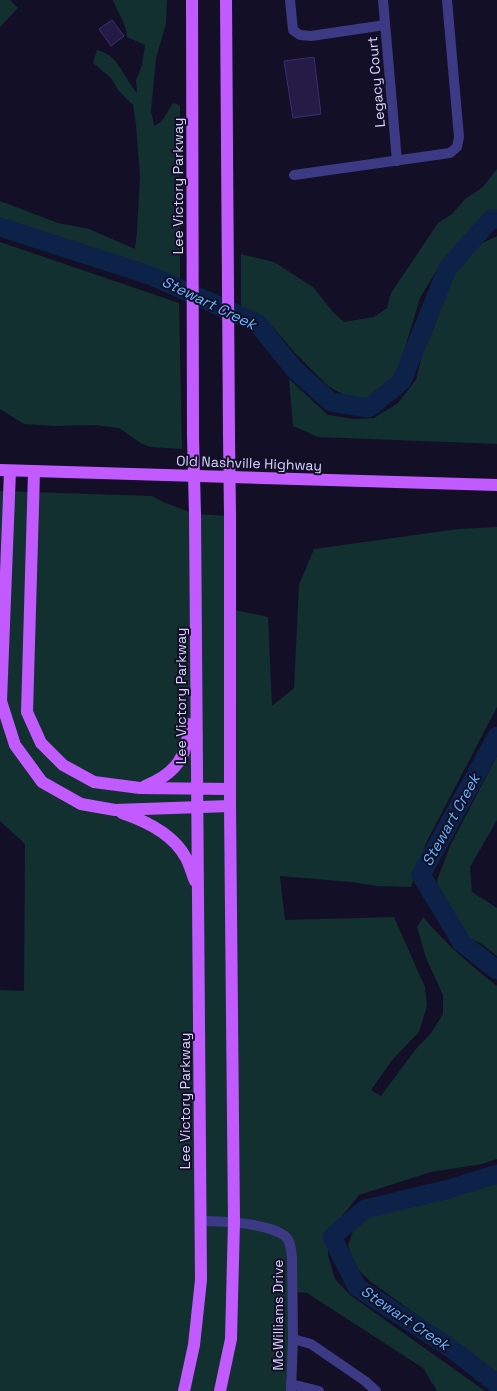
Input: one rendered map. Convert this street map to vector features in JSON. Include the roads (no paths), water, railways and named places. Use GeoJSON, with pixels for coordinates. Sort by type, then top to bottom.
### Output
{"type":"FeatureCollection","features":[{"type":"Feature","properties":{"kind":"main road","name":"Lee Victory Parkway"},"geometry":{"type":"LineString","coordinates":[[184,1391],[194,1344],[201,1280],[193,436],[192,0]]}},
{"type":"Feature","properties":{"kind":"main road"},"geometry":{"type":"LineString","coordinates":[[220,1391],[232,1339],[234,1222],[226,0]]}},
{"type":"Feature","properties":{"kind":"main road"},"geometry":{"type":"LineString","coordinates":[[5,470],[0,701],[15,745],[42,782],[81,804],[115,810],[137,818],[156,828],[174,842],[186,858],[198,889]]}},
{"type":"Feature","properties":{"kind":"main road","name":"Old Nashville Highway"},"geometry":{"type":"LineString","coordinates":[[5,470],[497,485]]}},
{"type":"Feature","properties":{"kind":"main road"},"geometry":{"type":"LineString","coordinates":[[34,472],[27,712],[41,743],[63,765],[94,782],[140,788],[230,789]]}},
{"type":"Feature","properties":{"kind":"main road"},"geometry":{"type":"LineString","coordinates":[[140,788],[165,776],[174,769],[186,747],[189,728],[189,636],[196,607]]}},
{"type":"Feature","properties":{"kind":"main road"},"geometry":{"type":"LineString","coordinates":[[115,810],[230,806]]}},
{"type":"Feature","properties":{"kind":"street"},"geometry":{"type":"LineString","coordinates":[[290,0],[293,30],[300,35],[311,36],[385,25]]}},
{"type":"Feature","properties":{"kind":"street","name":"Legacy Court"},"geometry":{"type":"LineString","coordinates":[[383,0],[397,161]]}},
{"type":"Feature","properties":{"kind":"street"},"geometry":{"type":"LineString","coordinates":[[294,175],[450,153],[457,147],[459,137],[447,0]]}},
{"type":"Feature","properties":{"kind":"street","name":"McWilliams Drive"},"geometry":{"type":"LineString","coordinates":[[201,1220],[234,1222],[273,1230],[286,1237],[291,1246],[293,1339],[291,1387]]}},
{"type":"Feature","properties":{"kind":"street"},"geometry":{"type":"LineString","coordinates":[[293,1339],[311,1344],[365,1381],[376,1391]]}},
{"type":"Feature","properties":{"kind":"street"},"geometry":{"type":"LineString","coordinates":[[291,1387],[320,1391]]}},
{"type":"Feature","properties":{"kind":"waterway","name":"Stewart Creek"},"geometry":{"type":"LineString","coordinates":[[0,227],[152,276],[257,323],[295,370],[331,402],[369,408],[402,381],[447,269],[491,219],[497,219]]}},
{"type":"Feature","properties":{"kind":"waterway","name":"Stewart Creek"},"geometry":{"type":"LineString","coordinates":[[497,736],[421,875],[462,943],[497,970]]}},
{"type":"Feature","properties":{"kind":"waterway","name":"Stewart Creek"},"geometry":{"type":"LineString","coordinates":[[497,1174],[449,1189],[365,1209],[332,1237],[357,1287],[452,1349],[497,1384]]}}]}
